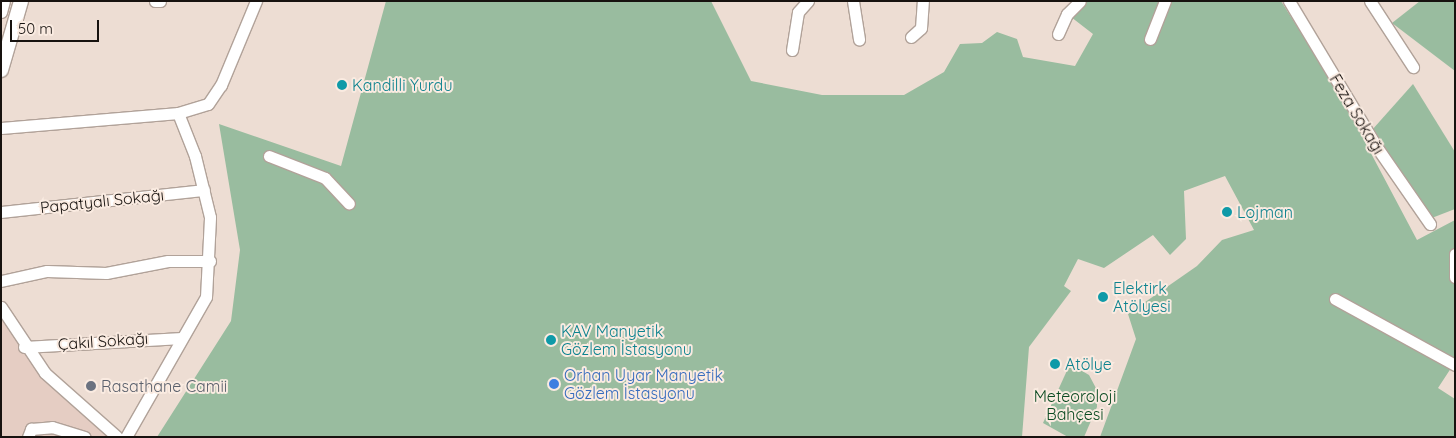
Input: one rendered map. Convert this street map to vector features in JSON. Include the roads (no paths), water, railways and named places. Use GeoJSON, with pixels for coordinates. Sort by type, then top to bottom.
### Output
{"type":"FeatureCollection","features":[{"type":"Feature","properties":{"kind":"street"},"geometry":{"type":"LineString","coordinates":[[1,12],[4,1]]}},
{"type":"Feature","properties":{"kind":"street"},"geometry":{"type":"LineString","coordinates":[[1,70],[21,1]]}},
{"type":"Feature","properties":{"kind":"street"},"geometry":{"type":"LineString","coordinates":[[155,1],[160,1]]}},
{"type":"Feature","properties":{"kind":"street"},"geometry":{"type":"LineString","coordinates":[[1,128],[178,113],[208,104],[221,85],[256,1]]}},
{"type":"Feature","properties":{"kind":"street"},"geometry":{"type":"LineString","coordinates":[[792,50],[798,12],[808,1]]}},
{"type":"Feature","properties":{"kind":"street"},"geometry":{"type":"LineString","coordinates":[[854,1],[859,40]]}},
{"type":"Feature","properties":{"kind":"street"},"geometry":{"type":"LineString","coordinates":[[911,37],[921,28],[923,1]]}},
{"type":"Feature","properties":{"kind":"street"},"geometry":{"type":"LineString","coordinates":[[1058,34],[1067,14],[1080,1]]}},
{"type":"Feature","properties":{"kind":"street"},"geometry":{"type":"LineString","coordinates":[[1150,39],[1165,1]]}},
{"type":"Feature","properties":{"kind":"street","name":"Feza Sokağı"},"geometry":{"type":"LineString","coordinates":[[1289,1],[1376,146],[1430,224]]}},
{"type":"Feature","properties":{"kind":"street"},"geometry":{"type":"LineString","coordinates":[[1370,1],[1413,67]]}},
{"type":"Feature","properties":{"kind":"street"},"geometry":{"type":"LineString","coordinates":[[126,437],[206,298],[210,261],[210,217],[204,190],[178,113]]}},
{"type":"Feature","properties":{"kind":"street"},"geometry":{"type":"LineString","coordinates":[[269,156],[325,178],[349,204]]}},
{"type":"Feature","properties":{"kind":"street","name":"Papatyalı Sokağı"},"geometry":{"type":"LineString","coordinates":[[1,212],[204,190]]}},
{"type":"Feature","properties":{"kind":"street"},"geometry":{"type":"LineString","coordinates":[[1455,254],[1455,277]]}},
{"type":"Feature","properties":{"kind":"street"},"geometry":{"type":"LineString","coordinates":[[1,281],[47,271],[106,273],[168,261],[210,261]]}},
{"type":"Feature","properties":{"kind":"street"},"geometry":{"type":"LineString","coordinates":[[1335,299],[1455,365]]}},
{"type":"Feature","properties":{"kind":"street"},"geometry":{"type":"LineString","coordinates":[[1,307],[24,347],[67,395],[117,437]]}},
{"type":"Feature","properties":{"kind":"street","name":"Çakıl Sokağı"},"geometry":{"type":"LineString","coordinates":[[24,347],[182,338]]}},
{"type":"Feature","properties":{"kind":"street"},"geometry":{"type":"LineString","coordinates":[[28,437],[31,429],[52,427],[85,437]]}},
{"type":"Feature","properties":{"kind":"place","name":"Kandilli Yurdu"},"geometry":{"type":"Point","coordinates":[342,85]}},
{"type":"Feature","properties":{"kind":"place","name":"Lojman"},"geometry":{"type":"Point","coordinates":[1227,212]}},
{"type":"Feature","properties":{"kind":"place","name":"Elektirk Atölyesi"},"geometry":{"type":"Point","coordinates":[1103,297]}},
{"type":"Feature","properties":{"kind":"place","name":"KAV Manyetik Gözlem İstasyonu"},"geometry":{"type":"Point","coordinates":[551,340]}},
{"type":"Feature","properties":{"kind":"place","name":"Atölye"},"geometry":{"type":"Point","coordinates":[1055,364]}},
{"type":"Feature","properties":{"kind":"place","name":"Orhan Uyar Manyetik Gözlem İstasyonu"},"geometry":{"type":"Point","coordinates":[554,384]}},
{"type":"Feature","properties":{"kind":"place","name":"Rasathane Camii"},"geometry":{"type":"Point","coordinates":[91,386]}},
{"type":"Feature","properties":{"kind":"park label","name":"Meteoroloji Bahçesi"},"geometry":{"type":"Point","coordinates":[1075,405]}}]}
